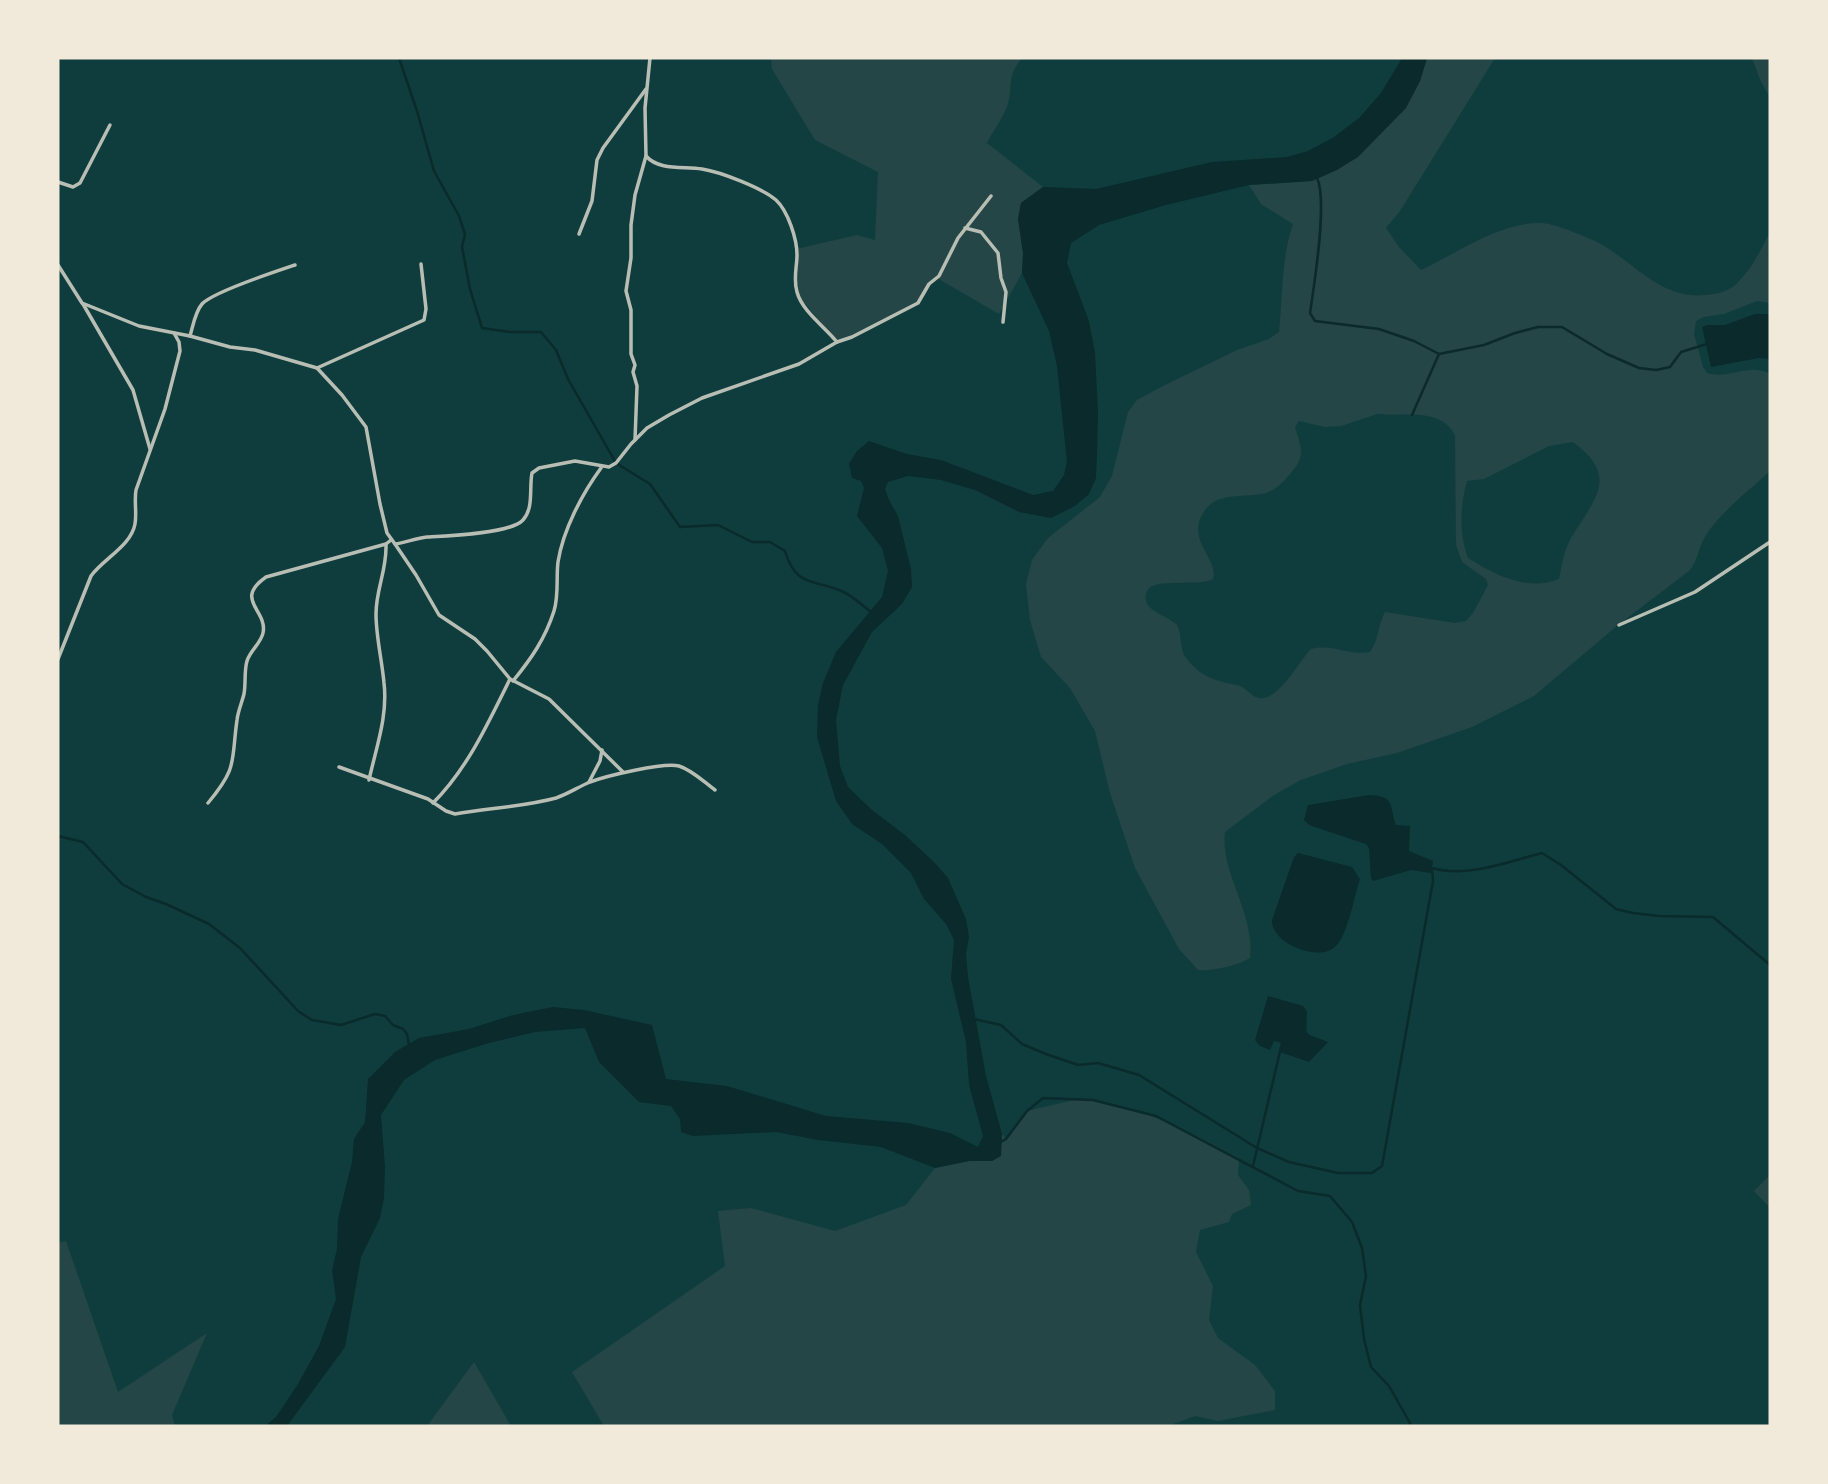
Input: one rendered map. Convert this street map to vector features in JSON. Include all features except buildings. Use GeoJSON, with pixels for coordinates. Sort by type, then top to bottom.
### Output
{"type":"FeatureCollection","features":[{"type":"Feature","properties":{"kind":"street"},"geometry":{"type":"LineString","coordinates":[[650,58],[644,147],[646,156],[651,162],[724,175],[775,200],[784,209],[795,242],[797,295],[837,342]]}},
{"type":"Feature","properties":{"kind":"street"},"geometry":{"type":"LineString","coordinates":[[579,234],[592,201],[597,160],[647,87]]}},
{"type":"Feature","properties":{"kind":"street"},"geometry":{"type":"LineString","coordinates":[[58,182],[73,187],[80,183],[110,125]]}},
{"type":"Feature","properties":{"kind":"street"},"geometry":{"type":"LineString","coordinates":[[635,440],[636,383],[631,354],[631,310],[626,291],[635,195],[646,156]]}},
{"type":"Feature","properties":{"kind":"street"},"geometry":{"type":"LineString","coordinates":[[208,803],[222,786],[233,765],[237,718],[244,693],[247,661],[263,635],[263,627],[251,602],[254,588],[266,577],[393,542],[469,535],[522,522],[530,505],[532,473],[540,468],[575,461],[601,467],[616,463],[647,428],[669,415],[702,398],[799,365],[837,342],[918,303],[929,284],[939,276],[950,251],[965,228],[991,196]]}},
{"type":"Feature","properties":{"kind":"street"},"geometry":{"type":"LineString","coordinates":[[965,228],[981,232],[998,253],[1006,292],[1003,321]]}},
{"type":"Feature","properties":{"kind":"street"},"geometry":{"type":"LineString","coordinates":[[317,368],[424,320],[426,309],[422,264]]}},
{"type":"Feature","properties":{"kind":"street"},"geometry":{"type":"LineString","coordinates":[[58,265],[133,390],[151,451]]}},
{"type":"Feature","properties":{"kind":"street"},"geometry":{"type":"LineString","coordinates":[[190,336],[198,311],[205,302],[261,276],[295,265]]}},
{"type":"Feature","properties":{"kind":"street"},"geometry":{"type":"LineString","coordinates":[[82,303],[139,326],[267,353],[317,368],[342,394],[366,427],[380,504],[393,542],[416,575],[434,610],[487,651],[511,680],[549,699],[623,772]]}},
{"type":"Feature","properties":{"kind":"street"},"geometry":{"type":"LineString","coordinates":[[58,659],[91,576],[99,565],[130,538],[135,525],[136,489],[165,409],[180,351],[173,333]]}},
{"type":"Feature","properties":{"kind":"street"},"geometry":{"type":"LineString","coordinates":[[433,803],[451,784],[477,746],[511,680],[536,653],[555,608],[559,560],[567,532],[587,488],[601,467]]}},
{"type":"Feature","properties":{"kind":"street"},"geometry":{"type":"LineString","coordinates":[[1619,625],[1695,592],[1770,542]]}},
{"type":"Feature","properties":{"kind":"street"},"geometry":{"type":"LineString","coordinates":[[369,779],[384,707],[376,612],[386,544]]}},
{"type":"Feature","properties":{"kind":"street"},"geometry":{"type":"LineString","coordinates":[[589,782],[600,761],[602,750]]}},
{"type":"Feature","properties":{"kind":"street"},"geometry":{"type":"LineString","coordinates":[[339,767],[456,814],[517,807],[558,797],[589,782],[623,772],[669,765],[679,766],[715,790]]}},
{"type":"Feature","properties":{"kind":"shaded area"},"geometry":{"type":"Polygon","coordinates":[[[771,58],[1022,58],[1013,71],[1007,107],[987,143],[1043,187],[1021,203],[1018,219],[1023,253],[1022,273],[999,314],[937,278],[929,284],[921,299],[852,337],[837,342],[797,294],[796,249],[857,235],[875,240],[878,172],[815,140],[772,69],[771,58]]]}},
{"type":"Feature","properties":{"kind":"shaded area"},"geometry":{"type":"Polygon","coordinates":[[[1402,58],[1427,58],[1420,81],[1406,108],[1358,157],[1337,170],[1312,181],[1249,185],[1166,205],[1099,225],[1071,243],[1067,263],[1089,321],[1095,353],[1098,411],[1096,478],[1089,494],[1075,506],[1051,518],[1019,512],[975,490],[941,480],[908,476],[888,482],[885,489],[898,516],[911,569],[912,587],[902,604],[872,632],[843,685],[836,720],[840,766],[848,787],[872,810],[905,835],[948,878],[966,919],[969,937],[966,954],[968,977],[986,1076],[1002,1134],[1001,1156],[992,1161],[969,1161],[935,1168],[881,1147],[776,1132],[693,1136],[681,1132],[680,1119],[671,1106],[639,1102],[599,1062],[585,1028],[535,1032],[435,1060],[404,1080],[381,1115],[385,1167],[384,1198],[380,1218],[361,1257],[345,1347],[287,1426],[265,1426],[276,1417],[298,1384],[319,1346],[336,1299],[332,1270],[337,1249],[338,1219],[352,1162],[354,1139],[365,1122],[368,1079],[395,1052],[419,1038],[469,1029],[513,1015],[553,1007],[584,1010],[652,1025],[666,1079],[727,1086],[826,1116],[908,1123],[950,1133],[978,1147],[983,1136],[969,1085],[966,1042],[951,979],[954,940],[946,924],[924,899],[911,873],[882,844],[852,824],[836,801],[817,737],[818,705],[823,683],[836,652],[882,597],[888,571],[882,548],[857,516],[864,488],[861,481],[852,478],[849,464],[857,451],[869,441],[907,454],[941,460],[1033,495],[1053,491],[1064,475],[1067,462],[1057,366],[1049,331],[1022,273],[1023,253],[1018,219],[1021,203],[1043,187],[1096,189],[1212,162],[1287,157],[1308,151],[1334,137],[1359,118],[1381,93],[1402,58]]]}},
{"type":"Feature","properties":{"kind":"shaded area"},"geometry":{"type":"Polygon","coordinates":[[[1427,58],[1495,58],[1400,211],[1386,228],[1399,247],[1421,270],[1499,231],[1533,223],[1549,224],[1599,243],[1649,278],[1675,292],[1711,295],[1732,287],[1744,276],[1770,232],[1770,303],[1757,301],[1724,314],[1704,317],[1696,321],[1694,334],[1707,373],[1715,375],[1755,370],[1770,374],[1770,471],[1711,528],[1689,571],[1618,625],[1534,696],[1472,727],[1397,753],[1347,764],[1301,780],[1274,795],[1225,832],[1228,863],[1248,925],[1250,958],[1225,967],[1198,970],[1179,949],[1135,868],[1110,793],[1095,731],[1070,688],[1041,657],[1030,620],[1026,584],[1032,560],[1048,538],[1100,497],[1112,476],[1128,412],[1137,400],[1279,332],[1284,264],[1293,224],[1261,204],[1249,185],[1312,181],[1420,81],[1427,58]],[[1377,414],[1341,426],[1325,427],[1299,421],[1295,427],[1301,448],[1299,462],[1283,482],[1266,493],[1223,498],[1203,513],[1198,532],[1212,564],[1213,579],[1158,584],[1147,591],[1147,603],[1176,624],[1184,655],[1203,674],[1240,686],[1256,697],[1266,698],[1288,680],[1311,649],[1370,652],[1385,612],[1455,623],[1466,621],[1473,613],[1488,585],[1486,579],[1462,562],[1456,545],[1455,435],[1440,420],[1431,417],[1377,414]],[[1573,442],[1549,446],[1484,479],[1467,481],[1462,520],[1468,558],[1500,576],[1524,583],[1547,583],[1559,579],[1569,543],[1599,488],[1596,466],[1573,442]]]}},
{"type":"Feature","properties":{"kind":"shaded area"},"geometry":{"type":"Polygon","coordinates":[[[1752,58],[1770,58],[1770,97],[1761,82],[1752,58]]]}},
{"type":"Feature","properties":{"kind":"shaded area"},"geometry":{"type":"Polygon","coordinates":[[[1755,314],[1770,314],[1770,359],[1759,358],[1711,367],[1702,327],[1725,325],[1755,314]]]}},
{"type":"Feature","properties":{"kind":"shaded area"},"geometry":{"type":"Polygon","coordinates":[[[1369,795],[1388,800],[1396,825],[1410,826],[1409,851],[1433,861],[1431,873],[1411,870],[1373,881],[1369,848],[1366,844],[1309,825],[1304,820],[1308,805],[1369,795]]]}},
{"type":"Feature","properties":{"kind":"shaded area"},"geometry":{"type":"Polygon","coordinates":[[[1298,853],[1352,867],[1360,879],[1344,933],[1336,946],[1329,951],[1308,952],[1298,948],[1279,937],[1274,929],[1272,920],[1294,857],[1298,853]]]}},
{"type":"Feature","properties":{"kind":"shaded area"},"geometry":{"type":"Polygon","coordinates":[[[1268,996],[1303,1006],[1307,1011],[1308,1033],[1328,1042],[1309,1062],[1280,1052],[1282,1043],[1274,1041],[1270,1050],[1260,1046],[1255,1040],[1268,996]]]}},
{"type":"Feature","properties":{"kind":"shaded area"},"geometry":{"type":"Polygon","coordinates":[[[1078,1099],[1141,1112],[1239,1158],[1238,1175],[1249,1190],[1251,1205],[1232,1214],[1229,1222],[1200,1230],[1196,1252],[1213,1286],[1209,1320],[1218,1338],[1255,1365],[1275,1391],[1275,1410],[1218,1421],[1195,1416],[1168,1426],[604,1426],[572,1372],[725,1266],[718,1211],[751,1208],[835,1231],[906,1205],[935,1168],[969,1161],[991,1161],[1000,1156],[1002,1134],[1006,1139],[1027,1111],[1078,1099]]]}},
{"type":"Feature","properties":{"kind":"shaded area"},"geometry":{"type":"Polygon","coordinates":[[[1770,1175],[1770,1208],[1754,1191],[1770,1175]]]}},
{"type":"Feature","properties":{"kind":"shaded area"},"geometry":{"type":"Polygon","coordinates":[[[66,1241],[118,1392],[207,1333],[172,1415],[175,1426],[58,1426],[58,1243],[66,1241]]]}},
{"type":"Feature","properties":{"kind":"shaded area"},"geometry":{"type":"Polygon","coordinates":[[[474,1362],[511,1426],[428,1426],[430,1422],[474,1362]]]}},
{"type":"Feature","properties":{"kind":"waterway"},"geometry":{"type":"LineString","coordinates":[[399,58],[434,171],[459,216],[465,234],[462,247],[470,289],[482,328],[541,332],[556,350],[568,379],[616,463],[650,484],[680,527],[718,525],[752,542],[770,542],[785,551],[789,563],[800,576],[843,592],[871,612]]}},
{"type":"Feature","properties":{"kind":"waterway"},"geometry":{"type":"LineString","coordinates":[[1317,178],[1321,223],[1310,313],[1315,321],[1379,329],[1414,341],[1439,354],[1484,345],[1538,327],[1562,327],[1607,354],[1639,368],[1656,370],[1670,367],[1681,352],[1707,344]]}},
{"type":"Feature","properties":{"kind":"waterway"},"geometry":{"type":"LineString","coordinates":[[1412,415],[1439,354]]}},
{"type":"Feature","properties":{"kind":"waterway"},"geometry":{"type":"LineString","coordinates":[[58,836],[83,842],[122,884],[209,924],[240,948],[298,1011],[312,1020],[341,1025],[375,1014],[385,1016],[393,1025],[403,1029],[409,1045]]}},
{"type":"Feature","properties":{"kind":"waterway"},"geometry":{"type":"LineString","coordinates":[[974,1019],[1001,1025],[1022,1044],[1078,1065],[1098,1063],[1139,1075],[1257,1148],[1289,1162],[1338,1173],[1372,1173],[1382,1166],[1433,881],[1432,868],[1445,871],[1473,870],[1542,853],[1616,909],[1659,916],[1713,917],[1770,965]]}},
{"type":"Feature","properties":{"kind":"waterway"},"geometry":{"type":"LineString","coordinates":[[1253,1166],[1282,1043]]}},
{"type":"Feature","properties":{"kind":"waterway"},"geometry":{"type":"LineString","coordinates":[[999,1143],[1006,1139],[1027,1111],[1043,1098],[1093,1100],[1156,1116],[1298,1191],[1330,1196],[1352,1222],[1362,1248],[1366,1276],[1360,1305],[1371,1367],[1389,1386],[1410,1426]]}}]}
